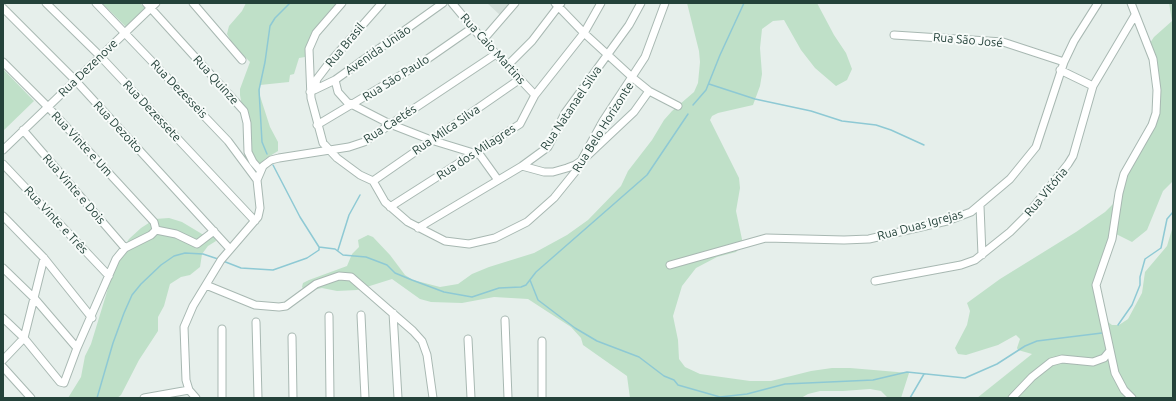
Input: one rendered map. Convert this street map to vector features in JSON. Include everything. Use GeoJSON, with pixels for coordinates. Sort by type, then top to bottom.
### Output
{"type":"FeatureCollection","features":[{"type":"Feature","properties":{"kind":"street","name":"Rua Dezessete"},"geometry":{"type":"LineString","coordinates":[[46,3],[100,56],[255,221]]}},
{"type":"Feature","properties":{"kind":"street","name":"Rua Dezesseis"},"geometry":{"type":"LineString","coordinates":[[96,3],[236,149],[257,180]]}},
{"type":"Feature","properties":{"kind":"street"},"geometry":{"type":"LineString","coordinates":[[193,3],[242,60]]}},
{"type":"Feature","properties":{"kind":"street","name":"Rua Belo Horizonte"},"geometry":{"type":"LineString","coordinates":[[342,3],[316,33],[310,43],[309,58],[312,91],[317,125],[323,143],[327,149],[360,174],[373,181],[390,207],[418,228],[445,241],[456,244],[483,242],[505,234],[527,222],[544,207],[575,172],[584,159],[603,121],[633,78],[645,57],[665,3]]}},
{"type":"Feature","properties":{"kind":"street","name":"Rua Brasil"},"geometry":{"type":"LineString","coordinates":[[312,91],[318,78],[330,62],[382,3]]}},
{"type":"Feature","properties":{"kind":"street","name":"Avenida União"},"geometry":{"type":"LineString","coordinates":[[312,91],[335,80],[444,3]]}},
{"type":"Feature","properties":{"kind":"street","name":"Rua Caio Martins"},"geometry":{"type":"LineString","coordinates":[[452,3],[472,28],[534,95]]}},
{"type":"Feature","properties":{"kind":"street"},"geometry":{"type":"LineString","coordinates":[[483,40],[514,3]]}},
{"type":"Feature","properties":{"kind":"street","name":"Rua dos Milagres"},"geometry":{"type":"LineString","coordinates":[[390,207],[520,124],[534,95],[584,33],[601,3]]}},
{"type":"Feature","properties":{"kind":"street","name":"Rua Natanael Silva"},"geometry":{"type":"LineString","coordinates":[[418,228],[522,166],[548,147],[565,113],[608,56],[634,17],[641,3]]}},
{"type":"Feature","properties":{"kind":"street","name":"Rua Duas Igrejas"},"geometry":{"type":"LineString","coordinates":[[670,265],[766,238],[844,240],[869,239],[947,221],[980,206],[1010,179],[1036,147],[1060,70],[1074,41],[1098,3]]}},
{"type":"Feature","properties":{"kind":"street"},"geometry":{"type":"LineString","coordinates":[[1131,3],[1153,59],[1157,100],[1156,113],[1152,126],[1124,174],[1119,193],[1112,239],[1096,285],[1115,373],[1124,390],[1132,398]]}},
{"type":"Feature","properties":{"kind":"street"},"geometry":{"type":"LineString","coordinates":[[507,66],[532,41],[558,4],[584,33],[633,78],[649,91],[678,106]]}},
{"type":"Feature","properties":{"kind":"street","name":"Rua Dezenove"},"geometry":{"type":"LineString","coordinates":[[3,150],[151,5]]}},
{"type":"Feature","properties":{"kind":"street","name":"Rua Quinze"},"geometry":{"type":"LineString","coordinates":[[151,5],[244,111],[247,123],[248,152],[253,162],[260,170]]}},
{"type":"Feature","properties":{"kind":"street","name":"Rua Dezoito"},"geometry":{"type":"LineString","coordinates":[[3,8],[75,80],[230,249]]}},
{"type":"Feature","properties":{"kind":"street","name":"Rua Vitória"},"geometry":{"type":"LineString","coordinates":[[875,281],[975,260],[1027,215],[1068,164],[1074,151],[1093,86],[1135,15]]}},
{"type":"Feature","properties":{"kind":"street","name":"Rua São Paulo"},"geometry":{"type":"LineString","coordinates":[[317,125],[352,106],[426,60],[472,28]]}},
{"type":"Feature","properties":{"kind":"street","name":"Rua São José"},"geometry":{"type":"LineString","coordinates":[[894,35],[1003,42],[1064,62]]}},
{"type":"Feature","properties":{"kind":"street","name":"Rua Caetés"},"geometry":{"type":"LineString","coordinates":[[260,170],[271,160],[357,144],[496,54]]}},
{"type":"Feature","properties":{"kind":"street","name":"Rua Vinte e Um"},"geometry":{"type":"LineString","coordinates":[[3,62],[48,107],[154,222],[156,230]]}},
{"type":"Feature","properties":{"kind":"street"},"geometry":{"type":"LineString","coordinates":[[1060,70],[1093,86]]}},
{"type":"Feature","properties":{"kind":"street","name":"Rua Milca Silva"},"geometry":{"type":"LineString","coordinates":[[373,181],[520,79]]}},
{"type":"Feature","properties":{"kind":"street"},"geometry":{"type":"LineString","coordinates":[[335,80],[336,88],[341,96],[352,106],[390,124],[430,140],[476,153],[482,158],[498,180]]}},
{"type":"Feature","properties":{"kind":"street"},"geometry":{"type":"LineString","coordinates":[[522,166],[544,172],[560,171],[584,159],[634,112],[649,91]]}},
{"type":"Feature","properties":{"kind":"street","name":"Rua Vinte e Dois"},"geometry":{"type":"LineString","coordinates":[[23,130],[125,248]]}},
{"type":"Feature","properties":{"kind":"street","name":"Rua Vinte e Três"},"geometry":{"type":"LineString","coordinates":[[3,164],[109,276]]}},
{"type":"Feature","properties":{"kind":"street"},"geometry":{"type":"LineString","coordinates":[[196,398],[190,390],[186,380],[184,327],[188,314],[230,249],[255,221],[260,208],[257,180],[260,170]]}},
{"type":"Feature","properties":{"kind":"street"},"geometry":{"type":"LineString","coordinates":[[980,206],[982,255]]}},
{"type":"Feature","properties":{"kind":"street"},"geometry":{"type":"LineString","coordinates":[[3,216],[44,258],[92,318]]}},
{"type":"Feature","properties":{"kind":"street"},"geometry":{"type":"LineString","coordinates":[[3,318],[24,338],[63,383],[66,382],[77,348],[92,318],[116,259],[125,248],[151,236],[156,230],[176,234],[197,244],[214,231]]}},
{"type":"Feature","properties":{"kind":"street"},"geometry":{"type":"LineString","coordinates":[[3,360],[24,338],[35,299],[44,258]]}},
{"type":"Feature","properties":{"kind":"street"},"geometry":{"type":"LineString","coordinates":[[3,268],[35,299],[77,348]]}},
{"type":"Feature","properties":{"kind":"street"},"geometry":{"type":"LineString","coordinates":[[206,285],[250,304],[279,308],[286,306],[316,284],[345,275],[357,281],[419,336],[426,347],[432,398]]}},
{"type":"Feature","properties":{"kind":"street"},"geometry":{"type":"LineString","coordinates":[[393,313],[398,398]]}},
{"type":"Feature","properties":{"kind":"street"},"geometry":{"type":"LineString","coordinates":[[361,315],[365,398]]}},
{"type":"Feature","properties":{"kind":"street"},"geometry":{"type":"LineString","coordinates":[[329,316],[330,398]]}},
{"type":"Feature","properties":{"kind":"street"},"geometry":{"type":"LineString","coordinates":[[505,320],[508,398]]}},
{"type":"Feature","properties":{"kind":"street"},"geometry":{"type":"LineString","coordinates":[[256,322],[258,398]]}},
{"type":"Feature","properties":{"kind":"street"},"geometry":{"type":"LineString","coordinates":[[222,329],[222,398]]}},
{"type":"Feature","properties":{"kind":"street"},"geometry":{"type":"LineString","coordinates":[[292,337],[293,398]]}},
{"type":"Feature","properties":{"kind":"street"},"geometry":{"type":"LineString","coordinates":[[468,339],[471,398]]}},
{"type":"Feature","properties":{"kind":"street"},"geometry":{"type":"LineString","coordinates":[[542,341],[542,398]]}},
{"type":"Feature","properties":{"kind":"street"},"geometry":{"type":"LineString","coordinates":[[1012,398],[1032,376],[1051,362],[1062,359],[1093,362],[1104,358],[1110,352]]}},
{"type":"Feature","properties":{"kind":"street"},"geometry":{"type":"LineString","coordinates":[[3,367],[31,398]]}},
{"type":"Feature","properties":{"kind":"street"},"geometry":{"type":"LineString","coordinates":[[144,398],[190,390]]}},
{"type":"Feature","properties":{"kind":"shaded area"},"geometry":{"type":"Polygon","coordinates":[[[487,3],[510,3],[500,15],[487,3]]]}},
{"type":"Feature","properties":{"kind":"green space"},"geometry":{"type":"Polygon","coordinates":[[[102,3],[140,3],[145,8],[126,27],[102,3]]]}},
{"type":"Feature","properties":{"kind":"green space"},"geometry":{"type":"Polygon","coordinates":[[[246,3],[340,3],[331,14],[307,55],[299,58],[294,74],[290,75],[289,82],[260,85],[260,96],[270,127],[278,142],[278,151],[265,159],[254,170],[251,169],[245,160],[244,155],[250,151],[240,95],[240,89],[250,62],[233,45],[227,34],[229,26],[242,11],[246,3]]]}},
{"type":"Feature","properties":{"kind":"green space"},"geometry":{"type":"Polygon","coordinates":[[[687,3],[817,3],[834,35],[846,53],[852,69],[847,80],[836,86],[815,68],[801,50],[784,20],[773,21],[762,29],[760,48],[762,74],[760,86],[753,105],[718,113],[712,116],[710,120],[739,178],[740,188],[736,211],[743,244],[736,252],[717,257],[696,268],[682,286],[673,316],[678,340],[679,359],[685,367],[700,374],[750,381],[771,381],[811,371],[832,368],[909,373],[901,398],[888,398],[881,391],[870,389],[820,391],[808,394],[801,398],[630,398],[627,376],[583,345],[581,338],[571,327],[528,299],[494,297],[462,303],[431,302],[420,299],[392,279],[357,290],[337,291],[322,288],[308,291],[304,290],[302,287],[303,283],[347,266],[352,254],[359,247],[358,240],[368,235],[373,237],[390,255],[405,275],[413,280],[440,287],[458,284],[472,274],[489,267],[534,253],[567,235],[588,220],[621,186],[628,171],[652,140],[664,120],[694,92],[698,83],[700,62],[699,51],[687,3]]]}},
{"type":"Feature","properties":{"kind":"green space"},"geometry":{"type":"Polygon","coordinates":[[[1169,3],[1173,3],[1173,181],[1163,191],[1147,230],[1132,242],[1116,234],[1097,281],[1104,319],[1112,325],[1119,325],[1128,319],[1142,293],[1145,272],[1167,246],[1173,226],[1173,398],[977,398],[1032,354],[1018,350],[1017,348],[1020,339],[1016,335],[998,345],[966,355],[958,354],[955,348],[967,325],[970,311],[967,303],[1000,279],[1076,232],[1105,212],[1118,199],[1123,184],[1158,115],[1160,86],[1158,68],[1150,43],[1154,37],[1172,21],[1169,3]]]}},
{"type":"Feature","properties":{"kind":"green space"},"geometry":{"type":"Polygon","coordinates":[[[3,69],[34,101],[3,131],[3,69]]]}},
{"type":"Feature","properties":{"kind":"green space"},"geometry":{"type":"Polygon","coordinates":[[[169,218],[182,222],[202,234],[214,235],[216,241],[208,246],[202,254],[200,267],[190,275],[181,277],[170,284],[164,306],[158,317],[158,331],[139,360],[121,395],[117,398],[68,398],[81,377],[85,356],[91,344],[116,259],[129,239],[141,228],[155,219],[169,218]]]}},
{"type":"Feature","properties":{"kind":"waterway"},"geometry":{"type":"LineString","coordinates":[[267,154],[262,142],[259,90],[270,26],[275,18],[290,3]]}},
{"type":"Feature","properties":{"kind":"waterway"},"geometry":{"type":"LineString","coordinates":[[693,105],[706,90],[744,3]]}},
{"type":"Feature","properties":{"kind":"waterway"},"geometry":{"type":"LineString","coordinates":[[709,84],[755,99],[811,111],[842,121],[876,125],[924,145]]}},
{"type":"Feature","properties":{"kind":"waterway"},"geometry":{"type":"LineString","coordinates":[[273,165],[300,217],[319,247],[335,249],[343,255],[366,257],[387,265],[395,273],[412,280],[444,292],[472,297],[499,288],[521,287],[526,285],[536,272],[647,175],[688,114]]}},
{"type":"Feature","properties":{"kind":"waterway"},"geometry":{"type":"LineString","coordinates":[[338,250],[349,215],[360,195]]}},
{"type":"Feature","properties":{"kind":"waterway"},"geometry":{"type":"LineString","coordinates":[[1118,325],[1132,305],[1140,285],[1140,277],[1145,259],[1161,248],[1167,219],[1173,212]]}},
{"type":"Feature","properties":{"kind":"waterway"},"geometry":{"type":"LineString","coordinates":[[223,261],[241,268],[273,270],[307,258],[319,250],[319,248]]}},
{"type":"Feature","properties":{"kind":"waterway"},"geometry":{"type":"LineString","coordinates":[[97,398],[113,343],[124,313],[132,295],[141,284],[161,265],[174,256],[185,253],[203,254],[218,259]]}},
{"type":"Feature","properties":{"kind":"waterway"},"geometry":{"type":"LineString","coordinates":[[530,280],[538,300],[575,328],[597,341],[639,357],[664,376],[674,380],[678,385],[720,397],[747,394],[785,384],[873,380],[907,372],[965,378],[997,364],[1025,346],[1037,341],[1102,333]]}},
{"type":"Feature","properties":{"kind":"waterway"},"geometry":{"type":"LineString","coordinates":[[910,398],[924,374]]}}]}
